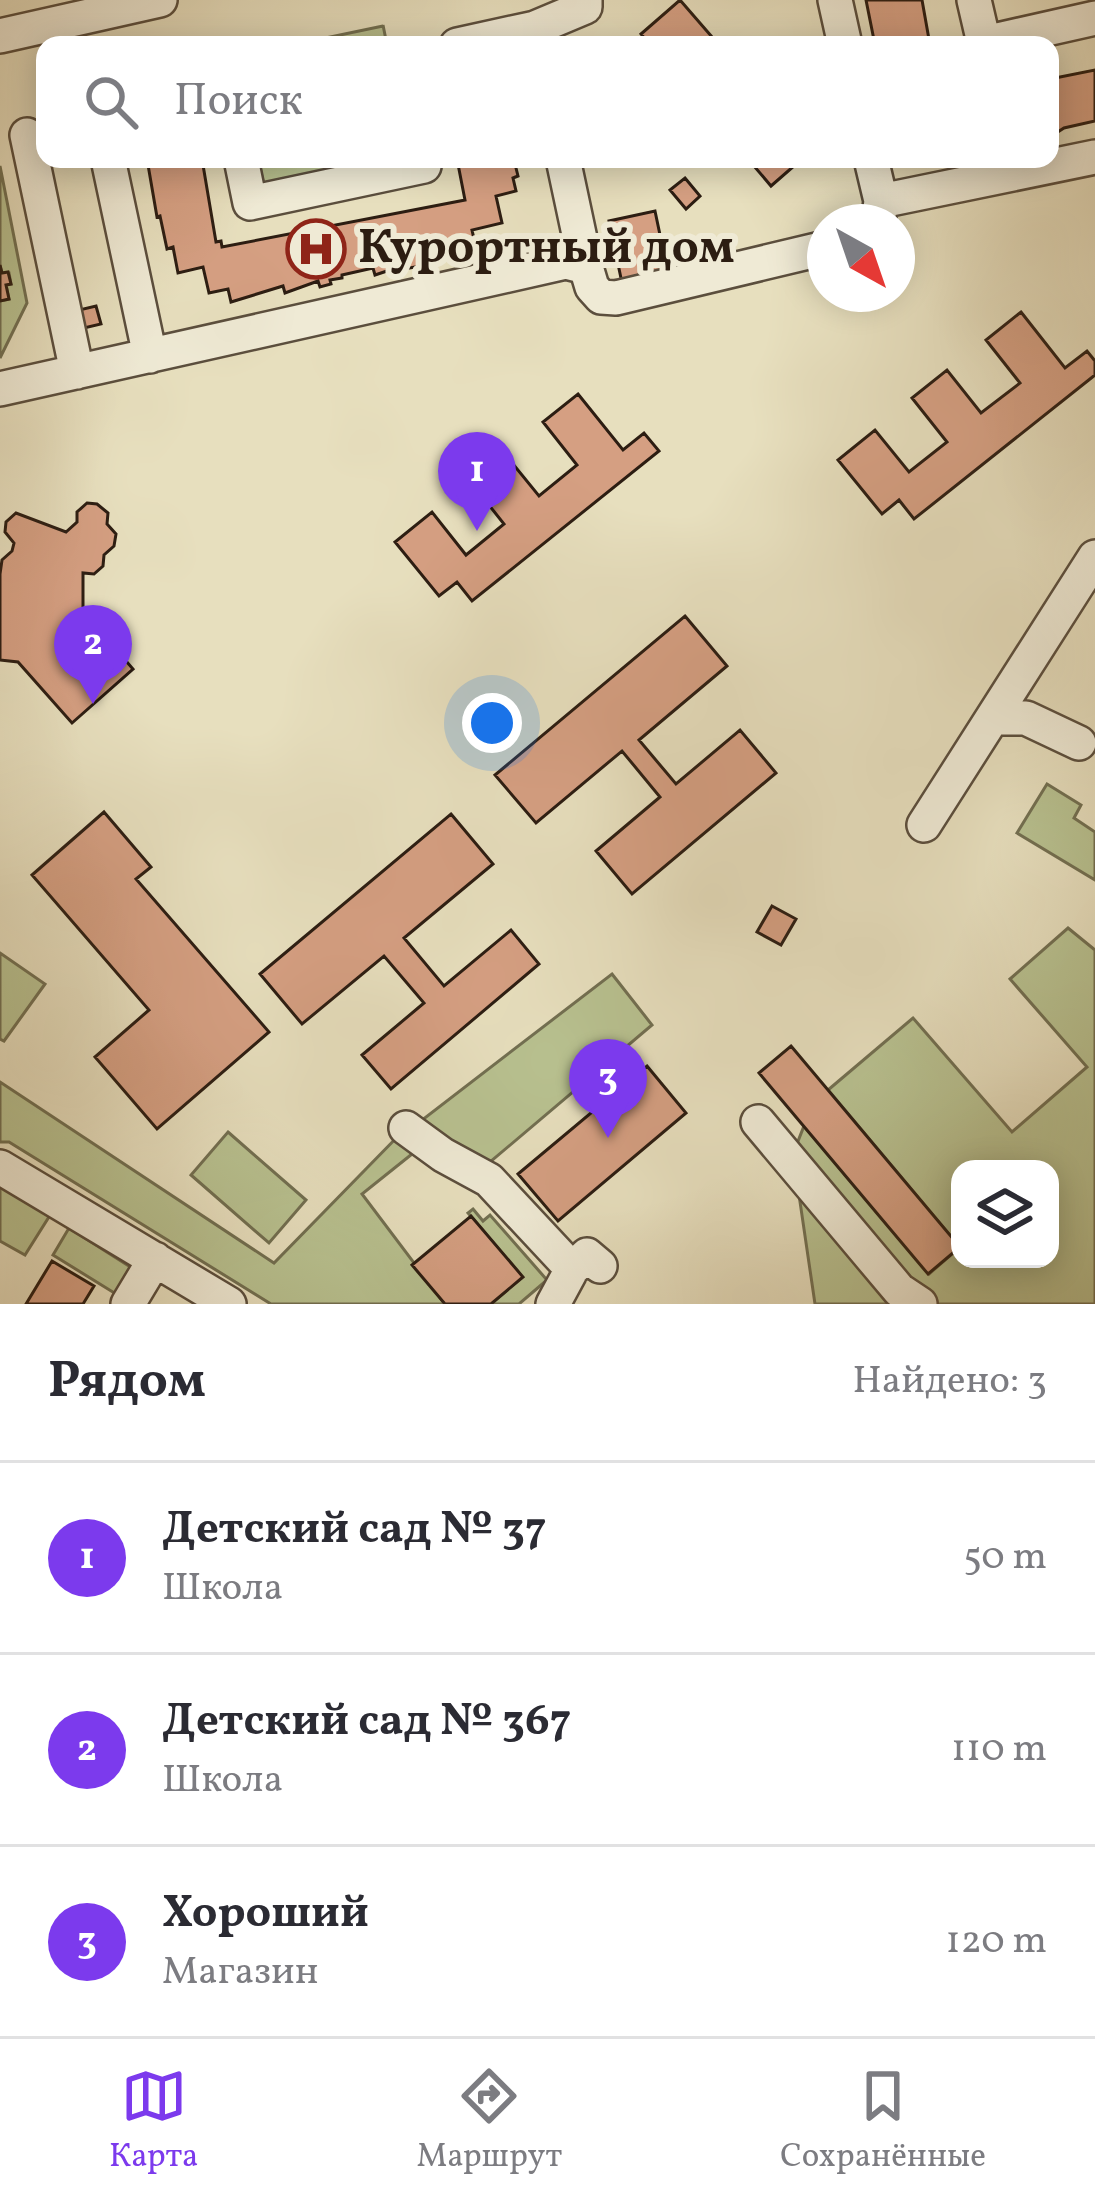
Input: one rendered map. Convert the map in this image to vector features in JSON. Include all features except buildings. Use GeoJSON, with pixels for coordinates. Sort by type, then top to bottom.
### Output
{"type":"FeatureCollection","features":[{"type":"Feature","properties":{"kind":"street"},"geometry":{"type":"LineString","coordinates":[[0,36],[160,0]]}},
{"type":"Feature","properties":{"kind":"street"},"geometry":{"type":"LineString","coordinates":[[539,36],[586,7],[586,0]]}},
{"type":"Feature","properties":{"kind":"street"},"geometry":{"type":"LineString","coordinates":[[835,0],[843,36]]}},
{"type":"Feature","properties":{"kind":"street"},"geometry":{"type":"LineString","coordinates":[[974,0],[982,36]]}},
{"type":"Feature","properties":{"kind":"street"},"geometry":{"type":"LineString","coordinates":[[1015,36],[1095,18]]}},
{"type":"Feature","properties":{"kind":"street"},"geometry":{"type":"LineString","coordinates":[[24,136],[77,372]]}},
{"type":"Feature","properties":{"kind":"street"},"geometry":{"type":"LineString","coordinates":[[1059,166],[1095,157]]}},
{"type":"Feature","properties":{"kind":"street"},"geometry":{"type":"LineString","coordinates":[[110,168],[150,356]]}},
{"type":"Feature","properties":{"kind":"street"},"geometry":{"type":"LineString","coordinates":[[243,168],[250,203],[415,168]]}},
{"type":"Feature","properties":{"kind":"street"},"geometry":{"type":"LineString","coordinates":[[565,168],[586,267],[601,297],[616,298],[807,252]]}},
{"type":"Feature","properties":{"kind":"street"},"geometry":{"type":"LineString","coordinates":[[872,168],[878,204]]}},
{"type":"Feature","properties":{"kind":"street"},"geometry":{"type":"LineString","coordinates":[[910,204],[1052,168]]}},
{"type":"Feature","properties":{"kind":"street"},"geometry":{"type":"LineString","coordinates":[[0,389],[566,262],[586,267]]}},
{"type":"Feature","properties":{"kind":"street"},"geometry":{"type":"LineString","coordinates":[[924,825],[1095,557]]}},
{"type":"Feature","properties":{"kind":"street"},"geometry":{"type":"LineString","coordinates":[[993,718],[1026,718],[1090,738]]}},
{"type":"Feature","properties":{"kind":"street"},"geometry":{"type":"LineString","coordinates":[[758,1122],[898,1290],[920,1304]]}},
{"type":"Feature","properties":{"kind":"street"},"geometry":{"type":"LineString","coordinates":[[406,1128],[489,1180],[586,1268],[554,1304]]}},
{"type":"Feature","properties":{"kind":"street"},"geometry":{"type":"LineString","coordinates":[[0,1167],[229,1304]]}},
{"type":"Feature","properties":{"kind":"street"},"geometry":{"type":"LineString","coordinates":[[128,1304],[155,1259]]}},
{"type":"Feature","properties":{"kind":"green space"},"geometry":{"type":"Polygon","coordinates":[[[383,26],[385,36],[335,36],[383,26]]]}},
{"type":"Feature","properties":{"kind":"green space"},"geometry":{"type":"Polygon","coordinates":[[[0,166],[27,303],[0,358],[0,301],[9,299],[6,285],[11,284],[9,273],[2,273],[0,265],[0,166]]]}},
{"type":"Feature","properties":{"kind":"green space"},"geometry":{"type":"Polygon","coordinates":[[[260,168],[339,168],[264,185],[260,168]]]}},
{"type":"Feature","properties":{"kind":"green space"},"geometry":{"type":"Polygon","coordinates":[[[1047,784],[1081,805],[1074,818],[1095,832],[1095,880],[1017,833],[1047,784]]]}},
{"type":"Feature","properties":{"kind":"green space"},"geometry":{"type":"Polygon","coordinates":[[[1068,928],[1095,950],[1095,1304],[815,1304],[793,1154],[804,1126],[929,1274],[951,1255],[951,1268],[1059,1268],[1059,1160],[951,1160],[951,1236],[828,1090],[913,1018],[1012,1132],[1087,1067],[1010,979],[1068,928]]]}},
{"type":"Feature","properties":{"kind":"green space"},"geometry":{"type":"Polygon","coordinates":[[[0,953],[45,984],[4,1041],[0,1039],[0,953]]]}},
{"type":"Feature","properties":{"kind":"green space"},"geometry":{"type":"Polygon","coordinates":[[[612,974],[652,1025],[483,1168],[413,1127],[612,974]]]}},
{"type":"Feature","properties":{"kind":"green space"},"geometry":{"type":"Polygon","coordinates":[[[0,1082],[274,1263],[406,1128],[417,1150],[362,1194],[445,1304],[271,1304],[9,1142],[0,1142],[0,1082]]]}},
{"type":"Feature","properties":{"kind":"green space"},"geometry":{"type":"Polygon","coordinates":[[[228,1132],[306,1200],[269,1243],[191,1175],[228,1132]]]}},
{"type":"Feature","properties":{"kind":"green space"},"geometry":{"type":"Polygon","coordinates":[[[0,1186],[52,1212],[25,1255],[0,1241],[0,1186]]]}},
{"type":"Feature","properties":{"kind":"green space"},"geometry":{"type":"Polygon","coordinates":[[[473,1209],[483,1221],[490,1215],[547,1280],[519,1304],[491,1304],[522,1277],[468,1213],[473,1209]]]}},
{"type":"Feature","properties":{"kind":"green space"},"geometry":{"type":"Polygon","coordinates":[[[69,1228],[132,1268],[116,1294],[53,1255],[69,1228]]]}},
{"type":"Feature","properties":{"kind":"place","name":"Курортный дом"},"geometry":{"type":"Point","coordinates":[316,249]}},
{"type":"Feature","properties":{"kind":"place","name":"Детский сад № 37"},"geometry":{"type":"Point","coordinates":[477,531]}},
{"type":"Feature","properties":{"kind":"place","name":"Детский сад № 367"},"geometry":{"type":"Point","coordinates":[93,704]}},
{"type":"Feature","properties":{"kind":"place","name":"Хороший"},"geometry":{"type":"Point","coordinates":[608,1138]}}]}
